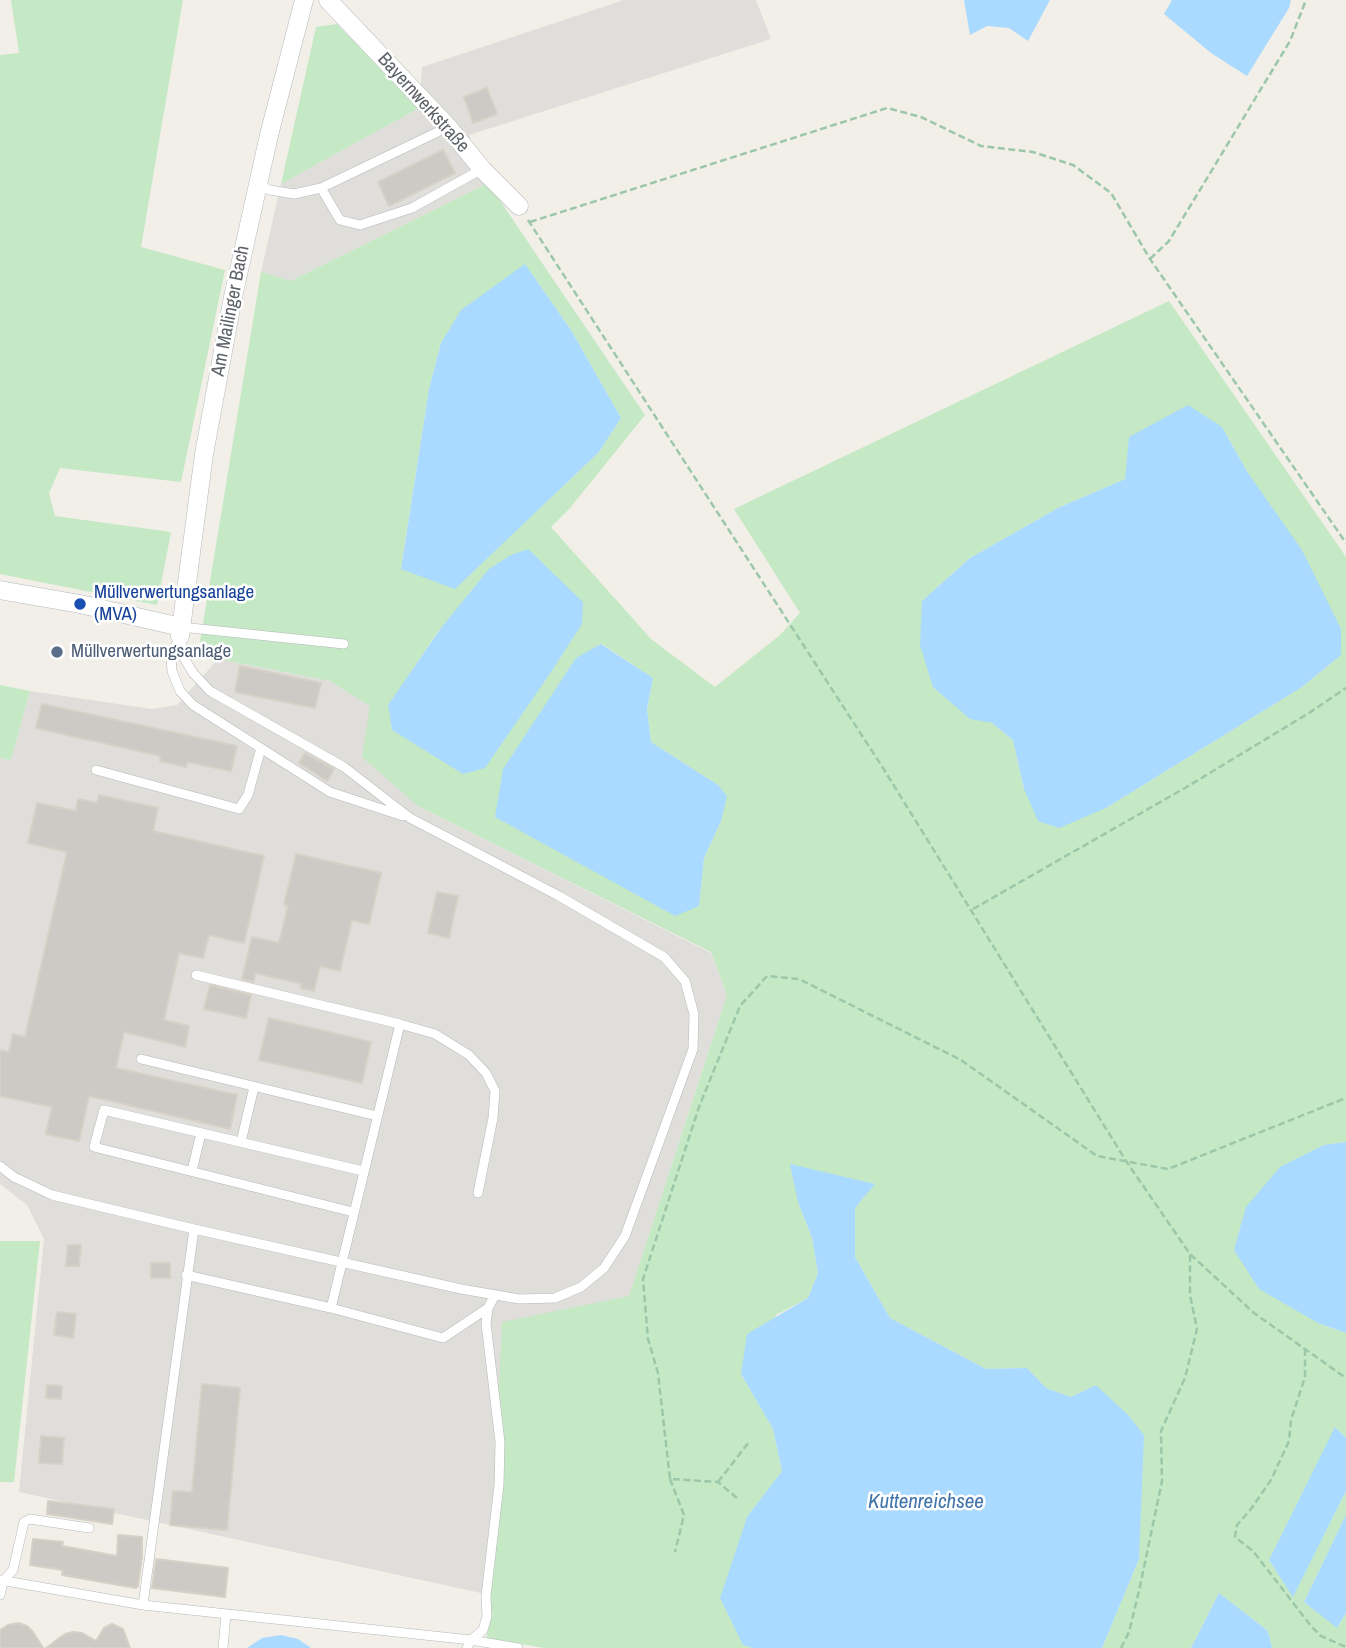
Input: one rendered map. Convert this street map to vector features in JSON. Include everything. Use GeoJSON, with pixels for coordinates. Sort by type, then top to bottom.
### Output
{"type":"FeatureCollection","features":[{"type":"Feature","properties":{"kind":"street","name":"Am Mailinger Bach"},"geometry":{"type":"LineString","coordinates":[[180,631],[204,454],[233,297],[304,0]]}},
{"type":"Feature","properties":{"kind":"street","name":"Bayernwerkstraße"},"geometry":{"type":"LineString","coordinates":[[328,0],[519,206]]}},
{"type":"Feature","properties":{"kind":"street"},"geometry":{"type":"LineString","coordinates":[[0,590],[80,604],[180,631]]}},
{"type":"Feature","properties":{"kind":"lane"},"geometry":{"type":"LineString","coordinates":[[258,185],[294,194],[321,188],[448,127]]}},
{"type":"Feature","properties":{"kind":"lane"},"geometry":{"type":"LineString","coordinates":[[321,188],[340,220],[360,226],[412,208],[482,169]]}},
{"type":"Feature","properties":{"kind":"lane"},"geometry":{"type":"LineString","coordinates":[[180,631],[344,644]]}},
{"type":"Feature","properties":{"kind":"lane"},"geometry":{"type":"LineString","coordinates":[[0,1166],[14,1177],[52,1195],[194,1229],[461,1289],[519,1299],[555,1298],[581,1287],[604,1268],[625,1236],[693,1049],[694,1014],[685,981],[664,957],[559,896],[410,818],[330,792],[193,705],[180,691],[172,671],[171,658],[180,631]]}},
{"type":"Feature","properties":{"kind":"lane"},"geometry":{"type":"LineString","coordinates":[[180,631],[184,658],[193,673],[210,691],[344,767],[410,818]]}},
{"type":"Feature","properties":{"kind":"lane"},"geometry":{"type":"LineString","coordinates":[[96,770],[239,809],[248,795],[261,748]]}},
{"type":"Feature","properties":{"kind":"lane"},"geometry":{"type":"LineString","coordinates":[[196,975],[435,1034],[468,1055],[486,1073],[495,1091],[493,1118],[478,1193]]}},
{"type":"Feature","properties":{"kind":"lane"},"geometry":{"type":"LineString","coordinates":[[331,1308],[340,1262],[400,1024]]}},
{"type":"Feature","properties":{"kind":"lane"},"geometry":{"type":"LineString","coordinates":[[141,1059],[377,1115]]}},
{"type":"Feature","properties":{"kind":"lane"},"geometry":{"type":"LineString","coordinates":[[241,1142],[254,1087]]}},
{"type":"Feature","properties":{"kind":"lane"},"geometry":{"type":"LineString","coordinates":[[353,1212],[94,1147],[104,1110],[363,1171]]}},
{"type":"Feature","properties":{"kind":"lane"},"geometry":{"type":"LineString","coordinates":[[192,1171],[201,1133]]}},
{"type":"Feature","properties":{"kind":"lane"},"geometry":{"type":"LineString","coordinates":[[143,1605],[194,1229]]}},
{"type":"Feature","properties":{"kind":"lane"},"geometry":{"type":"LineString","coordinates":[[186,1275],[331,1308],[443,1338],[488,1308]]}},
{"type":"Feature","properties":{"kind":"lane"},"geometry":{"type":"LineString","coordinates":[[469,1644],[483,1630],[486,1616],[499,1485],[500,1442],[486,1323],[488,1308],[495,1295]]}},
{"type":"Feature","properties":{"kind":"lane"},"geometry":{"type":"LineString","coordinates":[[0,1595],[1,1580],[13,1570],[24,1522],[30,1519],[89,1528]]}},
{"type":"Feature","properties":{"kind":"lane"},"geometry":{"type":"LineString","coordinates":[[1,1580],[143,1605],[518,1648]]}},
{"type":"Feature","properties":{"kind":"lane"},"geometry":{"type":"LineString","coordinates":[[223,1648],[226,1614]]}},
{"type":"Feature","properties":{"kind":"path"},"geometry":{"type":"LineString","coordinates":[[1150,259],[1169,241],[1290,41],[1306,0]]}},
{"type":"Feature","properties":{"kind":"path"},"geometry":{"type":"LineString","coordinates":[[530,222],[887,108],[921,117],[981,146],[1033,152],[1073,165],[1111,192],[1150,259],[1346,543]]}},
{"type":"Feature","properties":{"kind":"path"},"geometry":{"type":"LineString","coordinates":[[519,206],[972,910],[1126,1161],[1190,1254],[1254,1313],[1346,1378]]}},
{"type":"Feature","properties":{"kind":"path"},"geometry":{"type":"LineString","coordinates":[[972,910],[1185,788],[1346,688]]}},
{"type":"Feature","properties":{"kind":"path"},"geometry":{"type":"LineString","coordinates":[[674,1552],[684,1515],[670,1479],[658,1373],[648,1339],[643,1279],[699,1107],[729,1031],[740,1006],[767,976],[799,979],[961,1060],[1097,1156],[1168,1169],[1346,1098]]}},
{"type":"Feature","properties":{"kind":"path"},"geometry":{"type":"LineString","coordinates":[[1121,1648],[1129,1632],[1162,1481],[1161,1430],[1185,1378],[1197,1329],[1190,1295],[1190,1254]]}},
{"type":"Feature","properties":{"kind":"path"},"geometry":{"type":"LineString","coordinates":[[1305,1349],[1305,1377],[1291,1420],[1289,1441],[1271,1480],[1237,1525],[1235,1537],[1253,1551],[1321,1636],[1346,1647]]}},
{"type":"Feature","properties":{"kind":"path"},"geometry":{"type":"LineString","coordinates":[[718,1482],[749,1442]]}},
{"type":"Feature","properties":{"kind":"path"},"geometry":{"type":"LineString","coordinates":[[670,1479],[718,1482],[737,1498]]}},
{"type":"Feature","properties":{"kind":"shaded area"},"geometry":{"type":"Polygon","coordinates":[[[624,0],[756,0],[771,39],[469,135],[488,183],[291,281],[261,272],[281,184],[419,108],[422,67],[624,0]]]}},
{"type":"Feature","properties":{"kind":"shaded area"},"geometry":{"type":"Polygon","coordinates":[[[218,659],[330,681],[371,706],[418,806],[711,953],[727,995],[629,1296],[490,1595],[19,1492],[44,1239],[27,1205],[0,1184],[0,758],[11,760],[30,691],[152,709],[177,705],[218,659]]]}},
{"type":"Feature","properties":{"kind":"green space"},"geometry":{"type":"Polygon","coordinates":[[[11,0],[183,0],[141,247],[225,270],[181,482],[60,468],[49,493],[55,516],[171,532],[157,605],[0,574],[0,55],[19,53],[11,0]]]}},
{"type":"Feature","properties":{"kind":"green space"},"geometry":{"type":"Polygon","coordinates":[[[337,24],[419,108],[281,184],[316,27],[337,24]]]}},
{"type":"Feature","properties":{"kind":"green space"},"geometry":{"type":"Polygon","coordinates":[[[488,183],[645,415],[570,508],[551,527],[651,639],[715,687],[780,635],[800,613],[734,509],[1169,301],[1346,557],[1346,1142],[1324,1145],[1318,1323],[1346,1333],[1346,1438],[1336,1428],[1269,1560],[1293,1596],[1346,1491],[1346,1515],[1304,1602],[1338,1627],[1346,1613],[1346,1648],[1272,1648],[1268,1631],[1219,1593],[1191,1648],[1102,1648],[1139,1559],[1096,1385],[1071,1397],[1046,1388],[1027,1368],[986,1369],[890,1318],[855,1257],[855,1207],[875,1184],[798,1202],[812,1238],[818,1273],[808,1298],[776,1315],[741,1374],[773,1429],[782,1471],[747,1517],[743,1645],[753,1648],[544,1648],[487,1638],[502,1322],[629,1296],[727,995],[711,952],[418,806],[362,757],[370,706],[330,681],[218,659],[200,642],[261,272],[291,281],[488,183]],[[525,264],[441,343],[429,389],[401,568],[455,588],[599,452],[621,418],[571,330],[525,264]],[[1222,427],[1125,479],[1058,508],[970,558],[922,601],[992,723],[1013,740],[1024,789],[1106,808],[1302,687],[1341,655],[1222,427]],[[441,627],[389,705],[392,730],[441,627]],[[602,644],[699,905],[704,858],[721,821],[718,785],[651,742],[647,709],[653,678],[602,644]]]}},
{"type":"Feature","properties":{"kind":"green space"},"geometry":{"type":"Polygon","coordinates":[[[0,685],[30,691],[11,760],[0,758],[0,685]]]}},
{"type":"Feature","properties":{"kind":"green space"},"geometry":{"type":"Polygon","coordinates":[[[0,1241],[40,1241],[14,1482],[0,1482],[0,1241]]]}},
{"type":"Feature","properties":{"kind":"water"},"geometry":{"type":"Polygon","coordinates":[[[964,0],[1050,0],[1028,41],[1009,28],[987,26],[970,35],[964,0]]]}},
{"type":"Feature","properties":{"kind":"water"},"geometry":{"type":"Polygon","coordinates":[[[1172,0],[1291,0],[1289,8],[1247,76],[1211,53],[1164,14],[1172,0]]]}},
{"type":"Feature","properties":{"kind":"water"},"geometry":{"type":"Polygon","coordinates":[[[525,264],[571,330],[621,418],[599,452],[455,589],[401,569],[429,389],[441,343],[461,310],[525,264]]]}},
{"type":"Feature","properties":{"kind":"water"},"geometry":{"type":"Polygon","coordinates":[[[1188,405],[1222,427],[1248,473],[1302,550],[1341,629],[1341,655],[1302,687],[1106,808],[1059,828],[1038,821],[1024,789],[1013,740],[992,723],[970,719],[933,687],[920,645],[922,601],[970,558],[1058,508],[1125,479],[1129,437],[1188,405]]]}},
{"type":"Feature","properties":{"kind":"water"},"geometry":{"type":"Polygon","coordinates":[[[528,549],[583,602],[582,624],[485,768],[463,774],[392,730],[388,705],[441,628],[489,569],[511,555],[528,549]]]}},
{"type":"Feature","properties":{"kind":"water"},"geometry":{"type":"Polygon","coordinates":[[[601,644],[653,678],[647,709],[651,742],[718,785],[727,796],[721,821],[704,858],[699,906],[675,916],[495,817],[503,769],[576,658],[601,644]]]}},
{"type":"Feature","properties":{"kind":"water"},"geometry":{"type":"Polygon","coordinates":[[[1346,1142],[1346,1333],[1318,1323],[1259,1289],[1234,1250],[1246,1207],[1280,1167],[1324,1145],[1346,1142]]]}},
{"type":"Feature","properties":{"kind":"water","name":"Kuttenreichsee"},"geometry":{"type":"Polygon","coordinates":[[[790,1164],[875,1184],[855,1208],[855,1257],[890,1318],[986,1369],[1027,1368],[1046,1388],[1071,1397],[1096,1385],[1128,1415],[1144,1435],[1139,1559],[1102,1648],[753,1648],[743,1645],[720,1598],[747,1517],[782,1471],[773,1429],[741,1374],[747,1334],[808,1298],[818,1273],[812,1238],[798,1202],[790,1164]]]}},
{"type":"Feature","properties":{"kind":"water"},"geometry":{"type":"Polygon","coordinates":[[[1335,1427],[1346,1438],[1346,1491],[1293,1597],[1269,1560],[1335,1427]]]}},
{"type":"Feature","properties":{"kind":"water"},"geometry":{"type":"Polygon","coordinates":[[[1346,1515],[1346,1613],[1337,1628],[1304,1602],[1346,1515]]]}},
{"type":"Feature","properties":{"kind":"water"},"geometry":{"type":"Polygon","coordinates":[[[1219,1593],[1268,1631],[1272,1648],[1191,1648],[1219,1593]]]}},
{"type":"Feature","properties":{"kind":"water"},"geometry":{"type":"Polygon","coordinates":[[[281,1635],[298,1639],[311,1648],[247,1648],[262,1638],[281,1635]]]}},
{"type":"Feature","properties":{"kind":"building"},"geometry":{"type":"Polygon","coordinates":[[[487,88],[497,114],[473,123],[464,97],[487,88]]]}},
{"type":"Feature","properties":{"kind":"building"},"geometry":{"type":"Polygon","coordinates":[[[443,150],[455,173],[389,206],[378,182],[443,150]]]}},
{"type":"Feature","properties":{"kind":"building"},"geometry":{"type":"Polygon","coordinates":[[[240,666],[321,683],[315,708],[235,692],[240,666]]]}},
{"type":"Feature","properties":{"kind":"building"},"geometry":{"type":"Polygon","coordinates":[[[42,704],[237,746],[231,771],[187,762],[186,767],[160,761],[161,756],[36,728],[42,704]]]}},
{"type":"Feature","properties":{"kind":"building"},"geometry":{"type":"Polygon","coordinates":[[[305,753],[334,769],[327,781],[299,763],[305,753]]]}},
{"type":"Feature","properties":{"kind":"building"},"geometry":{"type":"Polygon","coordinates":[[[99,795],[158,808],[153,831],[264,856],[244,943],[209,935],[203,958],[179,953],[164,1020],[189,1026],[185,1047],[124,1032],[116,1068],[237,1095],[230,1129],[89,1096],[79,1141],[46,1134],[52,1107],[0,1096],[0,1050],[9,1052],[13,1034],[25,1037],[67,852],[28,843],[37,803],[76,811],[78,799],[97,803],[99,795]]]}},
{"type":"Feature","properties":{"kind":"building"},"geometry":{"type":"Polygon","coordinates":[[[296,854],[381,873],[369,924],[352,920],[340,971],[320,966],[314,991],[301,988],[302,984],[255,973],[254,982],[242,979],[252,937],[279,943],[288,906],[284,905],[296,854]]]}},
{"type":"Feature","properties":{"kind":"building"},"geometry":{"type":"Polygon","coordinates":[[[437,892],[458,896],[449,938],[428,933],[437,892]]]}},
{"type":"Feature","properties":{"kind":"building"},"geometry":{"type":"Polygon","coordinates":[[[210,985],[251,995],[246,1018],[204,1009],[210,985]]]}},
{"type":"Feature","properties":{"kind":"building"},"geometry":{"type":"Polygon","coordinates":[[[269,1018],[371,1042],[362,1083],[259,1060],[269,1018]]]}},
{"type":"Feature","properties":{"kind":"building"},"geometry":{"type":"Polygon","coordinates":[[[68,1245],[81,1245],[79,1266],[66,1266],[68,1245]]]}},
{"type":"Feature","properties":{"kind":"building"},"geometry":{"type":"Polygon","coordinates":[[[151,1263],[170,1263],[170,1278],[151,1278],[151,1263]]]}},
{"type":"Feature","properties":{"kind":"building"},"geometry":{"type":"Polygon","coordinates":[[[57,1312],[76,1314],[73,1338],[54,1335],[57,1312]]]}},
{"type":"Feature","properties":{"kind":"building"},"geometry":{"type":"Polygon","coordinates":[[[202,1384],[240,1388],[227,1530],[170,1525],[173,1491],[192,1492],[202,1384]]]}},
{"type":"Feature","properties":{"kind":"building"},"geometry":{"type":"Polygon","coordinates":[[[47,1385],[62,1386],[61,1399],[46,1398],[47,1385]]]}},
{"type":"Feature","properties":{"kind":"building"},"geometry":{"type":"Polygon","coordinates":[[[41,1436],[64,1438],[62,1464],[39,1463],[41,1436]]]}},
{"type":"Feature","properties":{"kind":"building"},"geometry":{"type":"Polygon","coordinates":[[[48,1501],[114,1509],[112,1524],[47,1514],[48,1501]]]}},
{"type":"Feature","properties":{"kind":"building"},"geometry":{"type":"Polygon","coordinates":[[[118,1535],[142,1537],[142,1557],[136,1588],[62,1575],[63,1570],[30,1565],[33,1539],[63,1542],[62,1546],[117,1556],[118,1535]]]}},
{"type":"Feature","properties":{"kind":"building"},"geometry":{"type":"Polygon","coordinates":[[[156,1559],[228,1568],[225,1597],[152,1588],[156,1559]]]}},
{"type":"Feature","properties":{"kind":"building"},"geometry":{"type":"Polygon","coordinates":[[[18,1623],[33,1632],[43,1648],[0,1648],[0,1630],[18,1623]]]}},
{"type":"Feature","properties":{"kind":"building"},"geometry":{"type":"Polygon","coordinates":[[[112,1624],[123,1629],[130,1648],[46,1648],[65,1634],[73,1632],[82,1633],[96,1641],[104,1628],[112,1624]]]}},
{"type":"Feature","properties":{"kind":"place","name":"Müllverwertungsanlage (MVA)"},"geometry":{"type":"Point","coordinates":[80,604]}},
{"type":"Feature","properties":{"kind":"place","name":"Müllverwertungsanlage"},"geometry":{"type":"Point","coordinates":[57,652]}}]}
